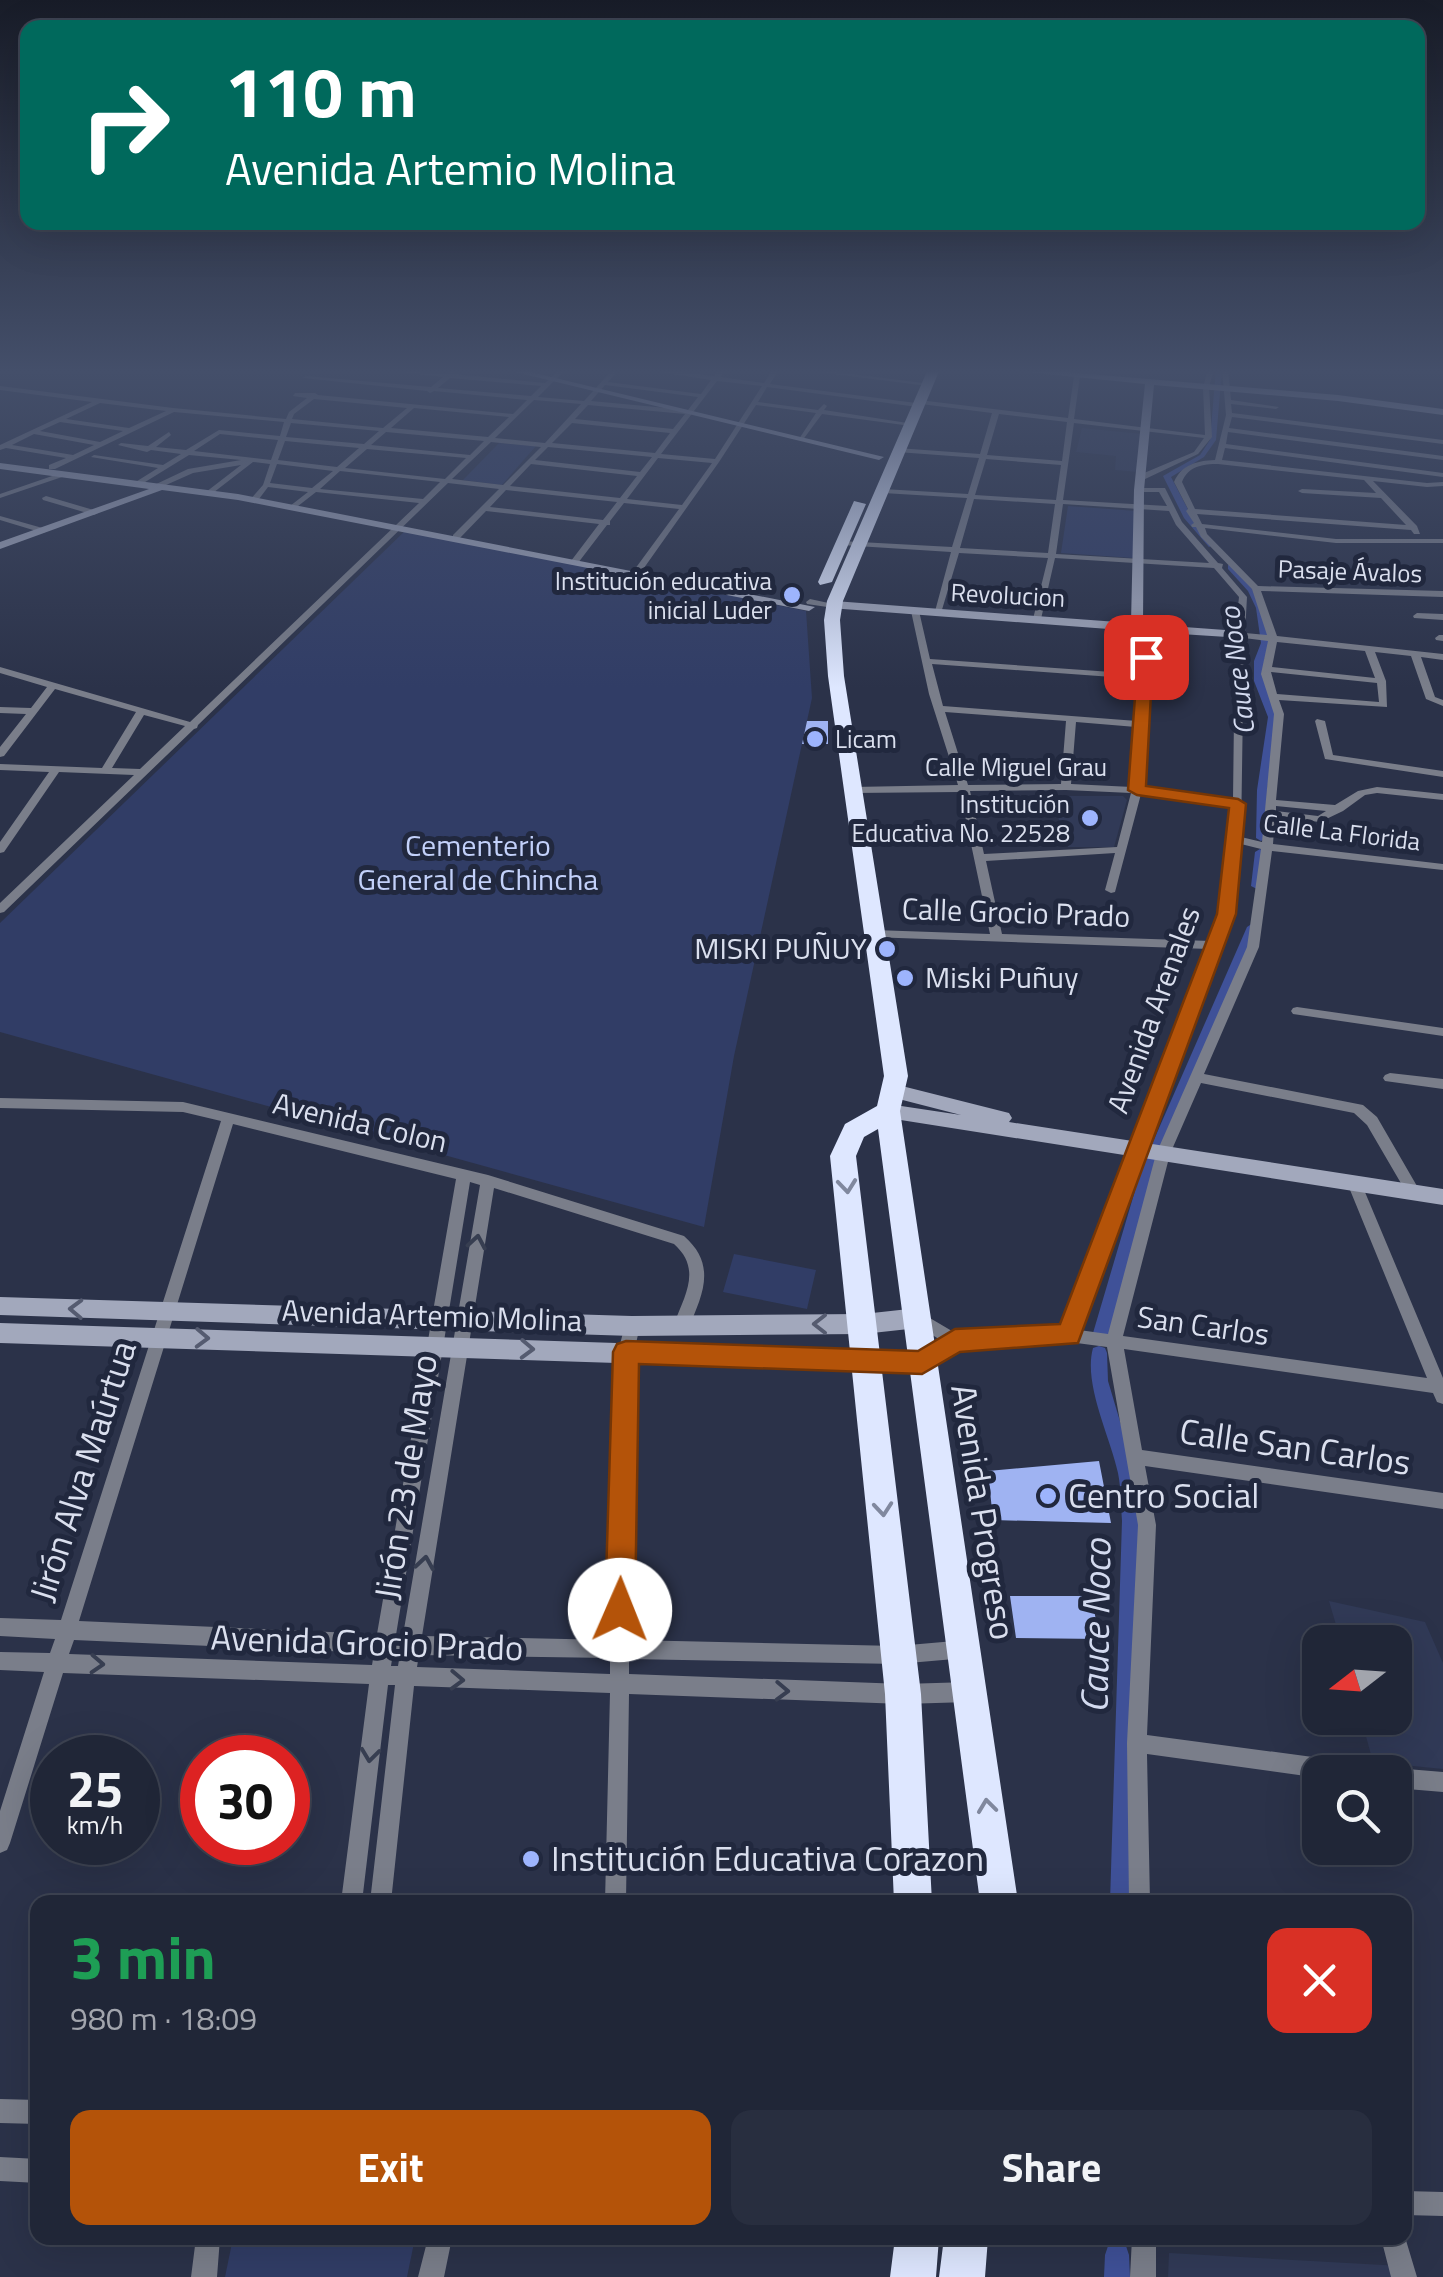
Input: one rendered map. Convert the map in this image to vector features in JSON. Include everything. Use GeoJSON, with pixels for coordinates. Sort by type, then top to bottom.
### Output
{"type":"FeatureCollection","features":[{"type":"Feature","properties":{"kind":"highway"},"geometry":{"type":"LineString","coordinates":[[823,608],[841,543],[877,475]]}},
{"type":"Feature","properties":{"kind":"highway"},"geometry":{"type":"LineString","coordinates":[[823,608],[860,544],[885,475]]}},
{"type":"Feature","properties":{"kind":"highway"},"geometry":{"type":"LineString","coordinates":[[861,500],[880,496]]}},
{"type":"Feature","properties":{"kind":"highway","name":"Avenida Progreso"},"geometry":{"type":"LineString","coordinates":[[823,608],[896,1076],[891,1101],[922,1362],[999,1895]]}},
{"type":"Feature","properties":{"kind":"highway"},"geometry":{"type":"LineString","coordinates":[[891,1101],[854,1131],[844,1156],[903,1694],[913,1895]]}},
{"type":"Feature","properties":{"kind":"highway"},"geometry":{"type":"LineString","coordinates":[[913,2277],[915,2245]]}},
{"type":"Feature","properties":{"kind":"highway"},"geometry":{"type":"LineString","coordinates":[[962,2277],[965,2245]]}},
{"type":"Feature","properties":{"kind":"street"},"geometry":{"type":"LineString","coordinates":[[0,496],[46,475]]}},
{"type":"Feature","properties":{"kind":"street","name":"Revolucion"},"geometry":{"type":"LineString","coordinates":[[81,475],[209,494],[259,494],[296,505],[823,608],[1145,629]]}},
{"type":"Feature","properties":{"kind":"street"},"geometry":{"type":"LineString","coordinates":[[137,485],[151,475]]}},
{"type":"Feature","properties":{"kind":"street"},"geometry":{"type":"LineString","coordinates":[[0,546],[94,513],[182,475]]}},
{"type":"Feature","properties":{"kind":"street"},"geometry":{"type":"LineString","coordinates":[[209,494],[232,475]]}},
{"type":"Feature","properties":{"kind":"street"},"geometry":{"type":"LineString","coordinates":[[268,475],[259,494],[312,490],[426,502]]}},
{"type":"Feature","properties":{"kind":"street"},"geometry":{"type":"LineString","coordinates":[[296,505],[329,475]]}},
{"type":"Feature","properties":{"kind":"street"},"geometry":{"type":"LineString","coordinates":[[390,475],[682,507]]}},
{"type":"Feature","properties":{"kind":"street"},"geometry":{"type":"LineString","coordinates":[[0,909],[455,475]]}},
{"type":"Feature","properties":{"kind":"street"},"geometry":{"type":"LineString","coordinates":[[460,534],[518,475]]}},
{"type":"Feature","properties":{"kind":"street"},"geometry":{"type":"LineString","coordinates":[[577,558],[641,475]]}},
{"type":"Feature","properties":{"kind":"street"},"geometry":{"type":"LineString","coordinates":[[638,570],[706,475]]}},
{"type":"Feature","properties":{"kind":"street"},"geometry":{"type":"LineString","coordinates":[[937,613],[978,475]]}},
{"type":"Feature","properties":{"kind":"street"},"geometry":{"type":"LineString","coordinates":[[1037,619],[1052,556],[1063,475]]}},
{"type":"Feature","properties":{"kind":"street"},"geometry":{"type":"LineString","coordinates":[[1111,890],[1137,790],[1144,677],[1145,475]]}},
{"type":"Feature","properties":{"kind":"street"},"geometry":{"type":"LineString","coordinates":[[1144,483],[1158,475]]}},
{"type":"Feature","properties":{"kind":"street"},"geometry":{"type":"LineString","coordinates":[[1171,509],[1172,490],[1180,475]]}},
{"type":"Feature","properties":{"kind":"street"},"geometry":{"type":"LineString","coordinates":[[1299,475],[1303,496],[1384,496]]}},
{"type":"Feature","properties":{"kind":"street"},"geometry":{"type":"LineString","coordinates":[[1328,475],[1443,484]]}},
{"type":"Feature","properties":{"kind":"street"},"geometry":{"type":"LineString","coordinates":[[1367,479],[1423,540]]}},
{"type":"Feature","properties":{"kind":"street"},"geometry":{"type":"LineString","coordinates":[[1144,483],[1172,490]]}},
{"type":"Feature","properties":{"kind":"street","name":"Avenida Arenales"},"geometry":{"type":"LineString","coordinates":[[1069,1335],[1227,914],[1238,804],[1238,639],[1243,596],[1190,524],[1190,511],[1172,490]]}},
{"type":"Feature","properties":{"kind":"street"},"geometry":{"type":"LineString","coordinates":[[880,496],[972,496],[1171,509],[1190,524],[1336,542],[1443,541]]}},
{"type":"Feature","properties":{"kind":"street"},"geometry":{"type":"LineString","coordinates":[[46,498],[94,513]]}},
{"type":"Feature","properties":{"kind":"street"},"geometry":{"type":"LineString","coordinates":[[486,509],[606,523]]}},
{"type":"Feature","properties":{"kind":"street"},"geometry":{"type":"LineString","coordinates":[[1190,511],[1414,528]]}},
{"type":"Feature","properties":{"kind":"street"},"geometry":{"type":"LineString","coordinates":[[0,518],[43,530]]}},
{"type":"Feature","properties":{"kind":"street","name":"Avenida Arenales"},"geometry":{"type":"LineString","coordinates":[[1140,1895],[1138,1743],[1147,1525],[1138,1457],[1114,1340],[1163,1154],[1253,947],[1279,714],[1267,683],[1272,639],[1256,588],[1190,524]]}},
{"type":"Feature","properties":{"kind":"street"},"geometry":{"type":"LineString","coordinates":[[841,543],[1220,566]]}},
{"type":"Feature","properties":{"kind":"street","name":"Pasaje Ávalos"},"geometry":{"type":"LineString","coordinates":[[1256,588],[1443,594]]}},
{"type":"Feature","properties":{"kind":"street"},"geometry":{"type":"LineString","coordinates":[[916,615],[939,710],[964,788],[997,937]]}},
{"type":"Feature","properties":{"kind":"street","name":"Revolucion"},"geometry":{"type":"LineString","coordinates":[[916,615],[1037,619],[1238,639]]}},
{"type":"Feature","properties":{"kind":"street"},"geometry":{"type":"LineString","coordinates":[[1417,616],[1443,617]]}},
{"type":"Feature","properties":{"kind":"street"},"geometry":{"type":"LineString","coordinates":[[1238,639],[1255,637],[1443,657]]}},
{"type":"Feature","properties":{"kind":"street"},"geometry":{"type":"LineString","coordinates":[[1275,698],[1384,706],[1382,681],[1369,649]]}},
{"type":"Feature","properties":{"kind":"street"},"geometry":{"type":"LineString","coordinates":[[1415,654],[1432,699],[1443,702]]}},
{"type":"Feature","properties":{"kind":"street"},"geometry":{"type":"LineString","coordinates":[[926,662],[1144,677]]}},
{"type":"Feature","properties":{"kind":"street"},"geometry":{"type":"LineString","coordinates":[[0,670],[194,726]]}},
{"type":"Feature","properties":{"kind":"street"},"geometry":{"type":"LineString","coordinates":[[1267,670],[1382,681]]}},
{"type":"Feature","properties":{"kind":"street"},"geometry":{"type":"LineString","coordinates":[[1426,686],[1443,688]]}},
{"type":"Feature","properties":{"kind":"street"},"geometry":{"type":"LineString","coordinates":[[0,754],[52,687]]}},
{"type":"Feature","properties":{"kind":"street"},"geometry":{"type":"LineString","coordinates":[[0,710],[32,710]]}},
{"type":"Feature","properties":{"kind":"street"},"geometry":{"type":"LineString","coordinates":[[939,710],[1140,724]]}},
{"type":"Feature","properties":{"kind":"street"},"geometry":{"type":"LineString","coordinates":[[106,769],[141,712]]}},
{"type":"Feature","properties":{"kind":"street"},"geometry":{"type":"LineString","coordinates":[[1066,786],[1071,720]]}},
{"type":"Feature","properties":{"kind":"street"},"geometry":{"type":"LineString","coordinates":[[1320,721],[1329,756],[1443,774]]}},
{"type":"Feature","properties":{"kind":"street"},"geometry":{"type":"LineString","coordinates":[[0,767],[144,772]]}},
{"type":"Feature","properties":{"kind":"street"},"geometry":{"type":"LineString","coordinates":[[0,850],[56,770]]}},
{"type":"Feature","properties":{"kind":"street","name":"Calle Miguel Grau"},"geometry":{"type":"LineString","coordinates":[[853,790],[1066,786],[1137,790],[1238,804]]}},
{"type":"Feature","properties":{"kind":"street"},"geometry":{"type":"LineString","coordinates":[[1270,808],[1340,809],[1362,793],[1377,790],[1443,798]]}},
{"type":"Feature","properties":{"kind":"street","name":"Calle La Florida"},"geometry":{"type":"LineString","coordinates":[[1235,839],[1267,847],[1443,867]]}},
{"type":"Feature","properties":{"kind":"street"},"geometry":{"type":"LineString","coordinates":[[978,858],[1119,850]]}},
{"type":"Feature","properties":{"kind":"street","name":"Calle Grocio Prado"},"geometry":{"type":"LineString","coordinates":[[874,934],[1216,946]]}},
{"type":"Feature","properties":{"kind":"street"},"geometry":{"type":"LineString","coordinates":[[1297,1011],[1443,1032]]}},
{"type":"Feature","properties":{"kind":"street"},"geometry":{"type":"LineString","coordinates":[[1196,1077],[1358,1109],[1372,1121],[1414,1193]]}},
{"type":"Feature","properties":{"kind":"street"},"geometry":{"type":"LineString","coordinates":[[1390,1078],[1443,1084]]}},
{"type":"Feature","properties":{"kind":"street"},"geometry":{"type":"LineString","coordinates":[[891,1101],[1016,1133],[1036,1132],[1443,1198]]}},
{"type":"Feature","properties":{"kind":"street","name":"Avenida Colon"},"geometry":{"type":"LineString","coordinates":[[0,1104],[183,1107],[488,1181],[679,1240],[695,1254],[700,1271],[682,1324]]}},
{"type":"Feature","properties":{"kind":"street","name":"Jirón Alva Maúrtua"},"geometry":{"type":"LineString","coordinates":[[0,1843],[228,1120]]}},
{"type":"Feature","properties":{"kind":"street","name":"Jirón 23 de Mayo"},"geometry":{"type":"LineString","coordinates":[[453,1318],[464,1176]]}},
{"type":"Feature","properties":{"kind":"street","name":"Jirón 23 de Mayo"},"geometry":{"type":"LineString","coordinates":[[352,1895],[379,1678],[453,1318],[488,1181]]}},
{"type":"Feature","properties":{"kind":"street"},"geometry":{"type":"LineString","coordinates":[[1355,1184],[1441,1390]]}},
{"type":"Feature","properties":{"kind":"street","name":"Avenida Artemio Molina"},"geometry":{"type":"LineString","coordinates":[[0,1306],[632,1326],[863,1324],[918,1318]]}},
{"type":"Feature","properties":{"kind":"street"},"geometry":{"type":"LineString","coordinates":[[918,1318],[955,1340],[922,1362]]}},
{"type":"Feature","properties":{"kind":"street"},"geometry":{"type":"LineString","coordinates":[[615,1895],[626,1352],[632,1326]]}},
{"type":"Feature","properties":{"kind":"street","name":"Avenida Artemio Molina"},"geometry":{"type":"LineString","coordinates":[[0,1332],[922,1362]]}},
{"type":"Feature","properties":{"kind":"street","name":"San Carlos"},"geometry":{"type":"LineString","coordinates":[[955,1340],[1069,1335],[1441,1390]]}},
{"type":"Feature","properties":{"kind":"street","name":"Jirón 23 de Mayo"},"geometry":{"type":"LineString","coordinates":[[381,1895],[448,1346]]}},
{"type":"Feature","properties":{"kind":"street","name":"Calle San Carlos"},"geometry":{"type":"LineString","coordinates":[[1138,1457],[1443,1501]]}},
{"type":"Feature","properties":{"kind":"street","name":"Avenida Grocio Prado"},"geometry":{"type":"LineString","coordinates":[[0,1628],[413,1645],[897,1655],[966,1649]]}},
{"type":"Feature","properties":{"kind":"street","name":"Avenida Grocio Prado"},"geometry":{"type":"LineString","coordinates":[[0,1661],[379,1678],[903,1694],[972,1692]]}},
{"type":"Feature","properties":{"kind":"street"},"geometry":{"type":"LineString","coordinates":[[1138,1743],[1302,1765]]}},
{"type":"Feature","properties":{"kind":"street"},"geometry":{"type":"LineString","coordinates":[[1412,1779],[1443,1782]]}},
{"type":"Feature","properties":{"kind":"street"},"geometry":{"type":"LineString","coordinates":[[0,2111],[30,2112]]}},
{"type":"Feature","properties":{"kind":"street"},"geometry":{"type":"LineString","coordinates":[[0,2169],[30,2170]]}},
{"type":"Feature","properties":{"kind":"street"},"geometry":{"type":"LineString","coordinates":[[1412,2202],[1443,2204]]}},
{"type":"Feature","properties":{"kind":"street"},"geometry":{"type":"LineString","coordinates":[[204,2277],[207,2245]]}},
{"type":"Feature","properties":{"kind":"street"},"geometry":{"type":"LineString","coordinates":[[431,2277],[438,2245]]}},
{"type":"Feature","properties":{"kind":"street"},"geometry":{"type":"LineString","coordinates":[[1143,2277],[1144,2245]]}},
{"type":"Feature","properties":{"kind":"street"},"geometry":{"type":"LineString","coordinates":[[1395,2245],[1404,2277]]}},
{"type":"Feature","properties":{"kind":"shaded area","name":"Institución Educativa No. 22528"},"geometry":{"type":"Polygon","coordinates":[[[1051,796],[1123,796],[1127,800],[1114,847],[1068,847],[1051,796]]]}},
{"type":"Feature","properties":{"kind":"shaded area"},"geometry":{"type":"Polygon","coordinates":[[[1329,1601],[1425,1622],[1443,1663],[1443,1769],[1412,1766],[1412,1755],[1371,1755],[1366,1735],[1412,1735],[1412,1625],[1336,1625],[1329,1601]]]}},
{"type":"Feature","properties":{"kind":"shaded area"},"geometry":{"type":"Polygon","coordinates":[[[1169,2253],[1402,2266],[1404,2277],[1168,2277],[1169,2253]]]}},
{"type":"Feature","properties":{"kind":"green space"},"geometry":{"type":"Polygon","coordinates":[[[468,475],[510,475],[502,485],[463,480],[468,475]]]}},
{"type":"Feature","properties":{"kind":"green space"},"geometry":{"type":"Polygon","coordinates":[[[1068,506],[1137,511],[1133,558],[1061,553],[1068,506]]]}},
{"type":"Feature","properties":{"kind":"green space","name":"Cementerio General de Chincha"},"geometry":{"type":"Polygon","coordinates":[[[407,529],[806,611],[812,698],[734,1056],[704,1227],[0,1032],[0,923],[407,529]]]}},
{"type":"Feature","properties":{"kind":"green space"},"geometry":{"type":"Polygon","coordinates":[[[734,1254],[816,1270],[807,1309],[723,1292],[734,1254]]]}},
{"type":"Feature","properties":{"kind":"green space"},"geometry":{"type":"Polygon","coordinates":[[[232,2245],[414,2245],[407,2277],[225,2277],[232,2245]]]}},
{"type":"Feature","properties":{"kind":"building"},"geometry":{"type":"Polygon","coordinates":[[[807,721],[828,721],[828,744],[802,744],[807,721]]]}},
{"type":"Feature","properties":{"kind":"building","name":"Centro Social"},"geometry":{"type":"Polygon","coordinates":[[[1099,1461],[1111,1523],[993,1520],[988,1471],[1099,1461]]]}},
{"type":"Feature","properties":{"kind":"building"},"geometry":{"type":"Polygon","coordinates":[[[1010,1596],[1091,1596],[1100,1639],[1016,1638],[1010,1596]]]}},
{"type":"Feature","properties":{"kind":"waterway","name":"Cauce Noco"},"geometry":{"type":"LineString","coordinates":[[1168,475],[1188,518],[1209,545]]}},
{"type":"Feature","properties":{"kind":"waterway","name":"Cauce Noco"},"geometry":{"type":"LineString","coordinates":[[1231,567],[1252,590],[1260,608],[1265,643],[1259,661],[1259,681],[1273,717],[1262,790],[1261,838]]}},
{"type":"Feature","properties":{"kind":"waterway","name":"Cauce Noco"},"geometry":{"type":"LineString","coordinates":[[1257,886],[1260,852]]}},
{"type":"Feature","properties":{"kind":"waterway","name":"Cauce Noco"},"geometry":{"type":"LineString","coordinates":[[1101,1333],[1149,1167],[1253,927]]}},
{"type":"Feature","properties":{"kind":"waterway","name":"Cauce Noco"},"geometry":{"type":"LineString","coordinates":[[1099,1353],[1100,1381],[1127,1475],[1131,1521],[1121,1895]]}},
{"type":"Feature","properties":{"kind":"waterway","name":"Cauce Noco"},"geometry":{"type":"LineString","coordinates":[[1117,2255],[1117,2277]]}},
{"type":"Feature","properties":{"kind":"place","name":"Institución educativa inicial Luder"},"geometry":{"type":"Point","coordinates":[792,595]}},
{"type":"Feature","properties":{"kind":"place","name":"Licam"},"geometry":{"type":"Point","coordinates":[815,739]}},
{"type":"Feature","properties":{"kind":"place","name":"Institución Educativa No. 22528"},"geometry":{"type":"Point","coordinates":[1090,818]}},
{"type":"Feature","properties":{"kind":"place","name":"MISKI PUÑUY"},"geometry":{"type":"Point","coordinates":[887,949]}},
{"type":"Feature","properties":{"kind":"place","name":"Miski Puñuy"},"geometry":{"type":"Point","coordinates":[905,978]}},
{"type":"Feature","properties":{"kind":"place","name":"Centro Social"},"geometry":{"type":"Point","coordinates":[1048,1496]}},
{"type":"Feature","properties":{"kind":"place","name":"Institución Educativa Corazon"},"geometry":{"type":"Point","coordinates":[531,1859]}},
{"type":"Feature","properties":{"kind":"route"},"geometry":{"type":"LineString","coordinates":[[620,1610],[626,1352],[922,1362],[955,1340],[1069,1335],[1227,914],[1238,804],[1137,790],[1146,657]]}}]}
